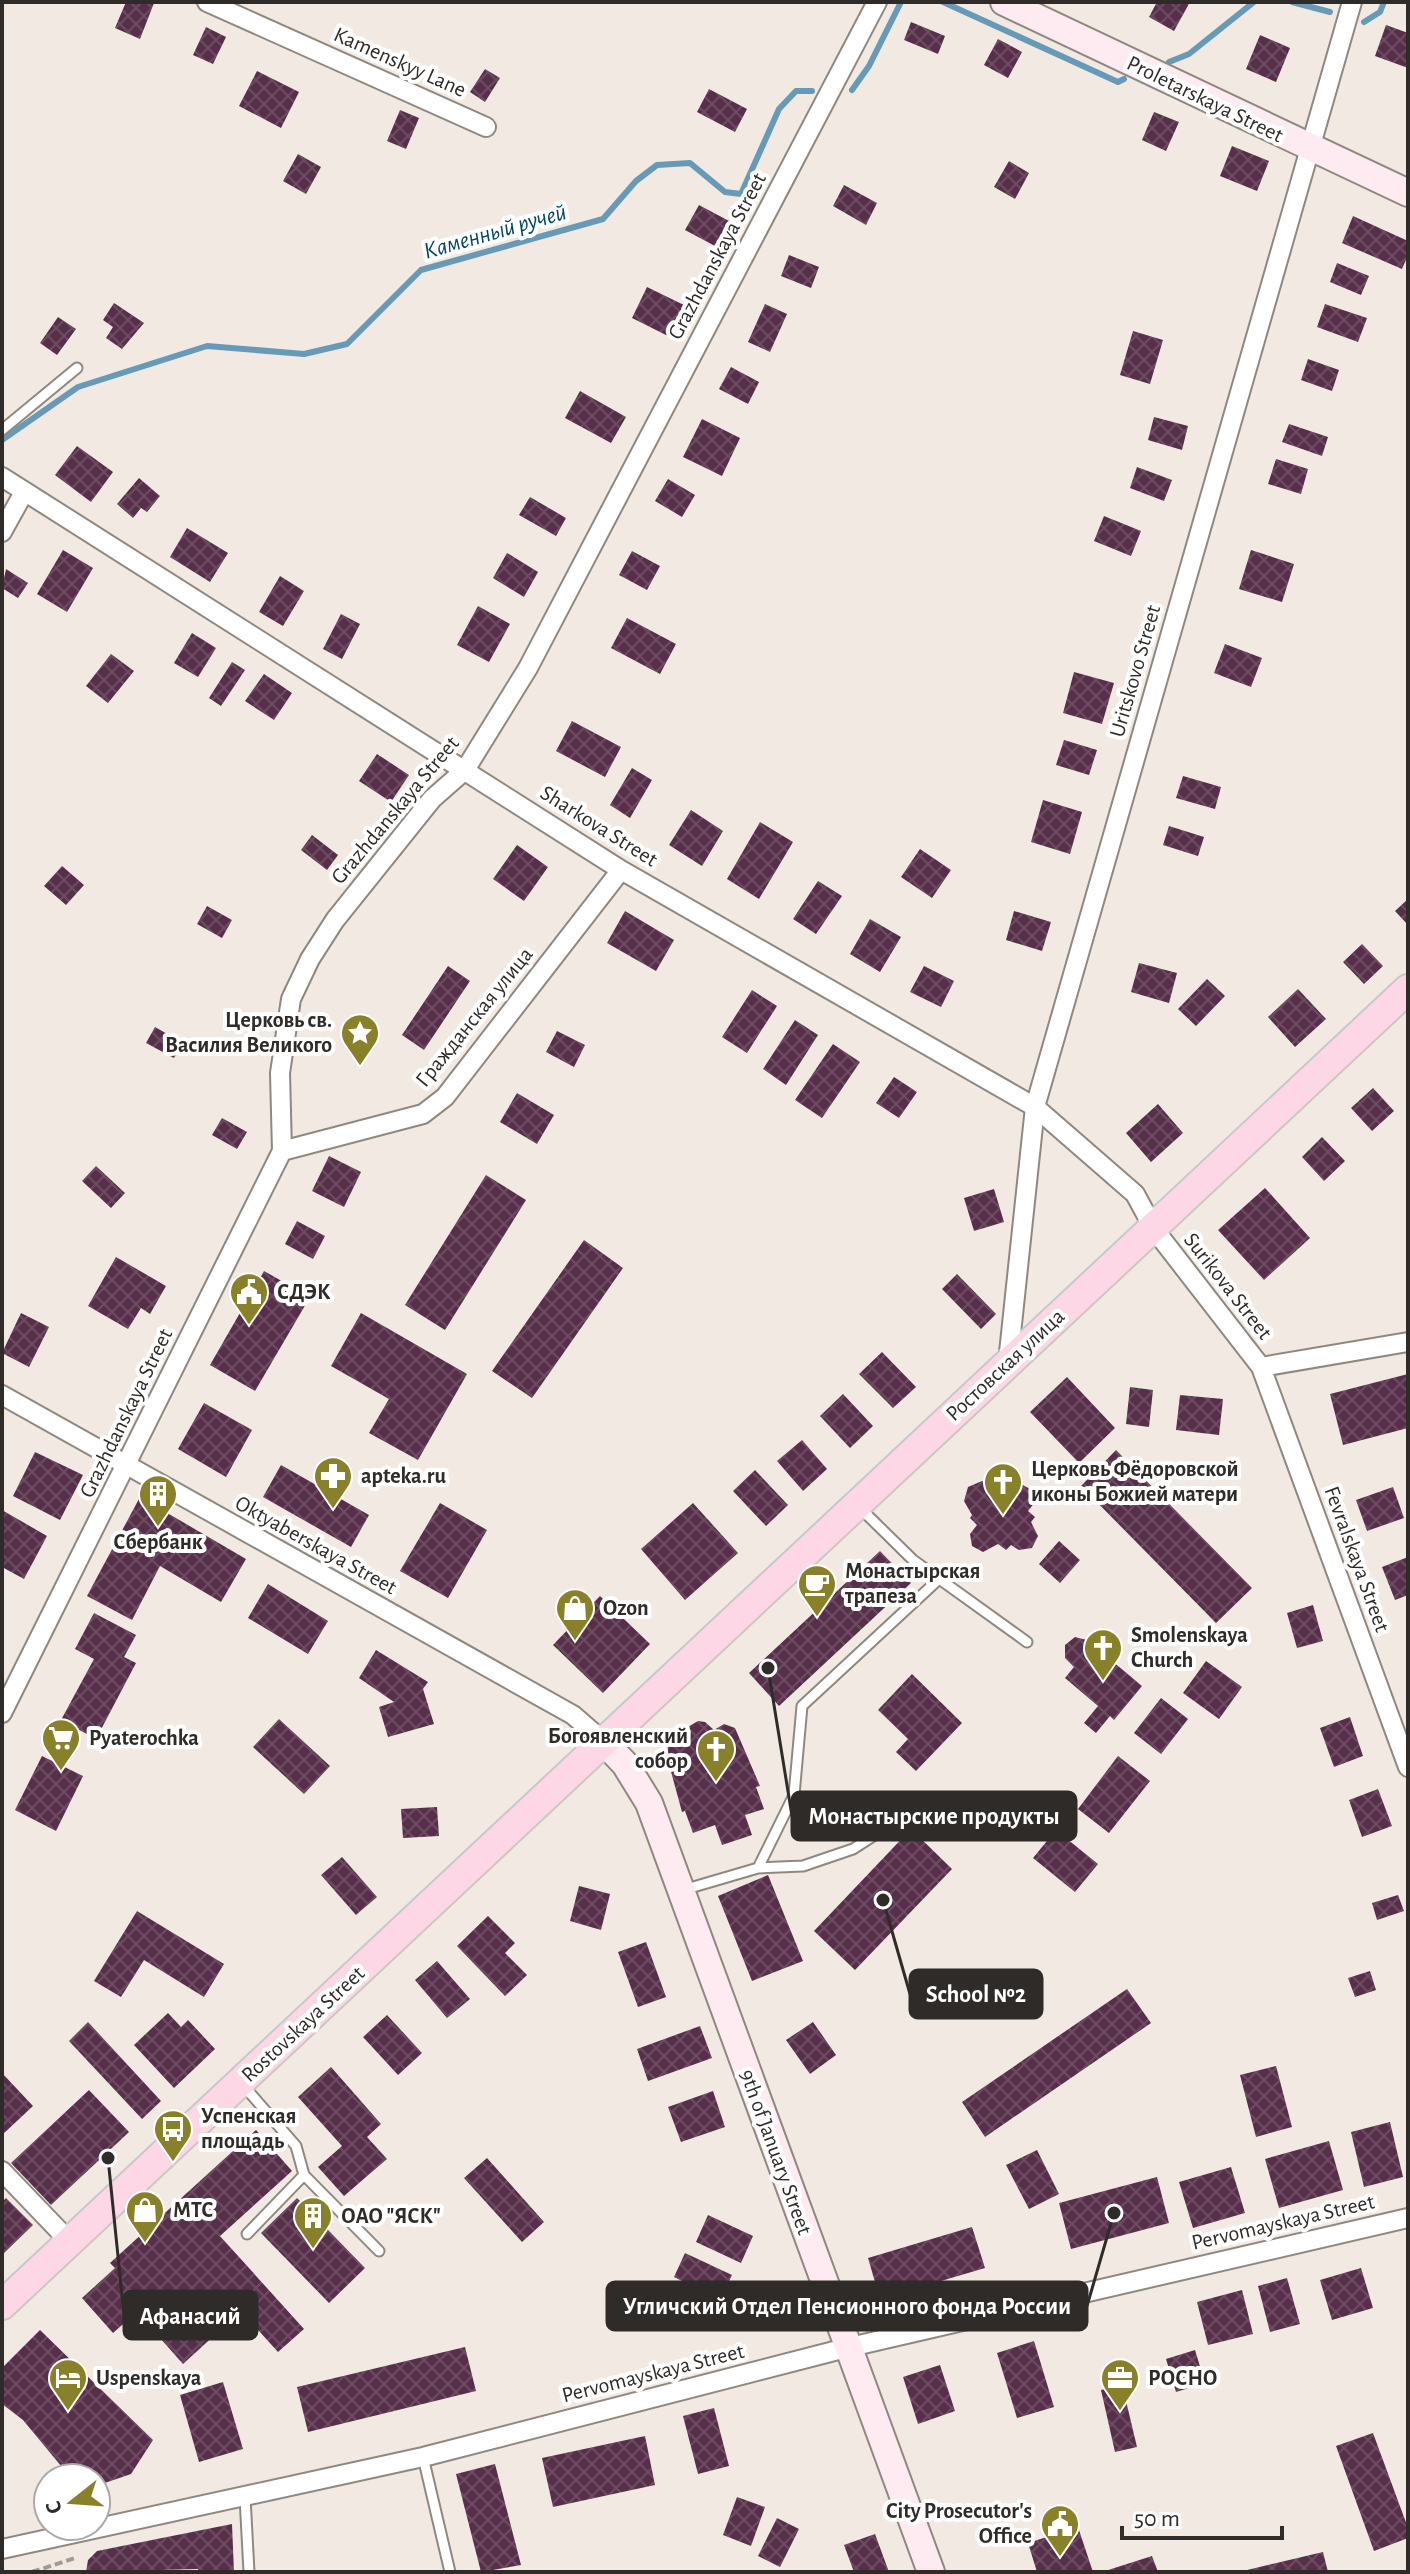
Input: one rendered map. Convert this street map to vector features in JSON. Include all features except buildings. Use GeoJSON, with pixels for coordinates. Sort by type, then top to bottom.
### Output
{"type":"FeatureCollection","features":[{"type":"Feature","properties":{"kind":"main road","name":"Proletarskaya Street"},"geometry":{"type":"LineString","coordinates":[[1004,2],[1408,193]]}},
{"type":"Feature","properties":{"kind":"main road","name":"Ростовская улица"},"geometry":{"type":"LineString","coordinates":[[603,1741],[1408,989]]}},
{"type":"Feature","properties":{"kind":"main road","name":"9th of January Street"},"geometry":{"type":"LineString","coordinates":[[603,1741],[625,1764],[649,1803],[683,1890],[846,2348],[931,2572]]}},
{"type":"Feature","properties":{"kind":"main road","name":"Rostovskaya Street"},"geometry":{"type":"LineString","coordinates":[[2,2305],[603,1741]]}},
{"type":"Feature","properties":{"kind":"street","name":"Kamenskyy Lane"},"geometry":{"type":"LineString","coordinates":[[207,2],[486,127]]}},
{"type":"Feature","properties":{"kind":"street","name":"Grazhdanskaya Street"},"geometry":{"type":"LineString","coordinates":[[2,1713],[282,1151],[280,1073],[291,999],[310,959],[335,920],[432,799],[465,770],[528,668],[877,2]]}},
{"type":"Feature","properties":{"kind":"street","name":"Uritskovo Street"},"geometry":{"type":"LineString","coordinates":[[1008,1362],[1035,1107],[1352,2]]}},
{"type":"Feature","properties":{"kind":"street","name":"Sharkova Street"},"geometry":{"type":"LineString","coordinates":[[2,477],[23,494],[621,870],[1035,1107],[1135,1194],[1154,1229]]}},
{"type":"Feature","properties":{"kind":"street"},"geometry":{"type":"LineString","coordinates":[[2,532],[23,494]]}},
{"type":"Feature","properties":{"kind":"street","name":"Гражданская улица"},"geometry":{"type":"LineString","coordinates":[[282,1151],[423,1114],[445,1097],[621,870]]}},
{"type":"Feature","properties":{"kind":"street","name":"Surikova Street"},"geometry":{"type":"LineString","coordinates":[[1154,1229],[1261,1367],[1408,1342]]}},
{"type":"Feature","properties":{"kind":"street","name":"Fevralskaya Street"},"geometry":{"type":"LineString","coordinates":[[1261,1367],[1408,1767]]}},
{"type":"Feature","properties":{"kind":"street","name":"Oktyaberskaya Street"},"geometry":{"type":"LineString","coordinates":[[2,1395],[573,1715],[603,1741]]}},
{"type":"Feature","properties":{"kind":"street"},"geometry":{"type":"LineString","coordinates":[[2,2171],[70,2242]]}},
{"type":"Feature","properties":{"kind":"street","name":"Pervomayskaya Street"},"geometry":{"type":"LineString","coordinates":[[2,2549],[423,2457],[846,2348],[1408,2218]]}},
{"type":"Feature","properties":{"kind":"lane"},"geometry":{"type":"LineString","coordinates":[[2,430],[77,368]]}},
{"type":"Feature","properties":{"kind":"lane"},"geometry":{"type":"LineString","coordinates":[[855,1504],[938,1580],[1027,1642]]}},
{"type":"Feature","properties":{"kind":"lane"},"geometry":{"type":"LineString","coordinates":[[758,1868],[794,1795],[802,1706],[938,1580]]}},
{"type":"Feature","properties":{"kind":"lane"},"geometry":{"type":"LineString","coordinates":[[683,1890],[758,1868],[803,1866],[853,1849],[906,1815]]}},
{"type":"Feature","properties":{"kind":"lane"},"geometry":{"type":"LineString","coordinates":[[241,2082],[296,2146],[304,2175],[379,2251]]}},
{"type":"Feature","properties":{"kind":"lane"},"geometry":{"type":"LineString","coordinates":[[247,2234],[304,2175]]}},
{"type":"Feature","properties":{"kind":"lane"},"geometry":{"type":"LineString","coordinates":[[423,2457],[450,2572]]}},
{"type":"Feature","properties":{"kind":"lane"},"geometry":{"type":"LineString","coordinates":[[245,2497],[249,2572]]}},
{"type":"Feature","properties":{"kind":"path"},"geometry":{"type":"LineString","coordinates":[[32,2572],[75,2558]]}},
{"type":"Feature","properties":{"kind":"waterway","name":"Каменный ручей"},"geometry":{"type":"LineString","coordinates":[[852,90],[869,66],[901,2]]}},
{"type":"Feature","properties":{"kind":"waterway","name":"Каменный ручей"},"geometry":{"type":"LineString","coordinates":[[943,2],[1118,82],[1124,79]]}},
{"type":"Feature","properties":{"kind":"waterway","name":"Каменный ручей"},"geometry":{"type":"LineString","coordinates":[[1169,62],[1189,54],[1254,2]]}},
{"type":"Feature","properties":{"kind":"waterway","name":"Каменный ручей"},"geometry":{"type":"LineString","coordinates":[[1292,2],[1330,12]]}},
{"type":"Feature","properties":{"kind":"waterway","name":"Каменный ручей"},"geometry":{"type":"LineString","coordinates":[[1364,22],[1380,12],[1384,2]]}},
{"type":"Feature","properties":{"kind":"waterway","name":"Каменный ручей"},"geometry":{"type":"LineString","coordinates":[[2,440],[78,387],[207,346],[304,354],[347,344],[421,270],[603,219],[636,181],[657,165],[690,163],[725,192],[741,194],[779,109],[796,91],[812,91]]}},
{"type":"Feature","properties":{"kind":"place","name":"Церковь св. Василия Великого"},"geometry":{"type":"Point","coordinates":[360,1067]}},
{"type":"Feature","properties":{"kind":"place","name":"СДЭК"},"geometry":{"type":"Point","coordinates":[249,1326]}},
{"type":"Feature","properties":{"kind":"place","name":"apteka.ru"},"geometry":{"type":"Point","coordinates":[333,1510]}},
{"type":"Feature","properties":{"kind":"place","name":"Церковь Фёдоровской иконы Божией матери"},"geometry":{"type":"Point","coordinates":[1003,1516]}},
{"type":"Feature","properties":{"kind":"place","name":"Сбербанк"},"geometry":{"type":"Point","coordinates":[158,1528]}},
{"type":"Feature","properties":{"kind":"place","name":"Монастырская трапеза"},"geometry":{"type":"Point","coordinates":[817,1618]}},
{"type":"Feature","properties":{"kind":"place","name":"Ozon"},"geometry":{"type":"Point","coordinates":[575,1642]}},
{"type":"Feature","properties":{"kind":"place","name":"Монастырские продукты"},"geometry":{"type":"Point","coordinates":[768,1668]}},
{"type":"Feature","properties":{"kind":"place","name":"Smolenskaya Church"},"geometry":{"type":"Point","coordinates":[1103,1682]}},
{"type":"Feature","properties":{"kind":"place","name":"Pyaterochka"},"geometry":{"type":"Point","coordinates":[61,1772]}},
{"type":"Feature","properties":{"kind":"place","name":"Богоявленский собор"},"geometry":{"type":"Point","coordinates":[716,1783]}},
{"type":"Feature","properties":{"kind":"place","name":"School №2"},"geometry":{"type":"Point","coordinates":[883,1900]}},
{"type":"Feature","properties":{"kind":"place","name":"Афанасий"},"geometry":{"type":"Point","coordinates":[108,2158]}},
{"type":"Feature","properties":{"kind":"place","name":"Успенская площадь"},"geometry":{"type":"Point","coordinates":[173,2163]}},
{"type":"Feature","properties":{"kind":"place","name":"Угличский Отдел Пенсионного фонда России"},"geometry":{"type":"Point","coordinates":[1114,2213]}},
{"type":"Feature","properties":{"kind":"place","name":"МТС"},"geometry":{"type":"Point","coordinates":[145,2244]}},
{"type":"Feature","properties":{"kind":"place","name":"ОАО \"ЯСК\""},"geometry":{"type":"Point","coordinates":[313,2250]}},
{"type":"Feature","properties":{"kind":"place","name":"Uspenskaya"},"geometry":{"type":"Point","coordinates":[68,2412]}},
{"type":"Feature","properties":{"kind":"place","name":"РОСНО"},"geometry":{"type":"Point","coordinates":[1120,2412]}},
{"type":"Feature","properties":{"kind":"place","name":"City Prosecutor's Office"},"geometry":{"type":"Point","coordinates":[1060,2558]}}]}
